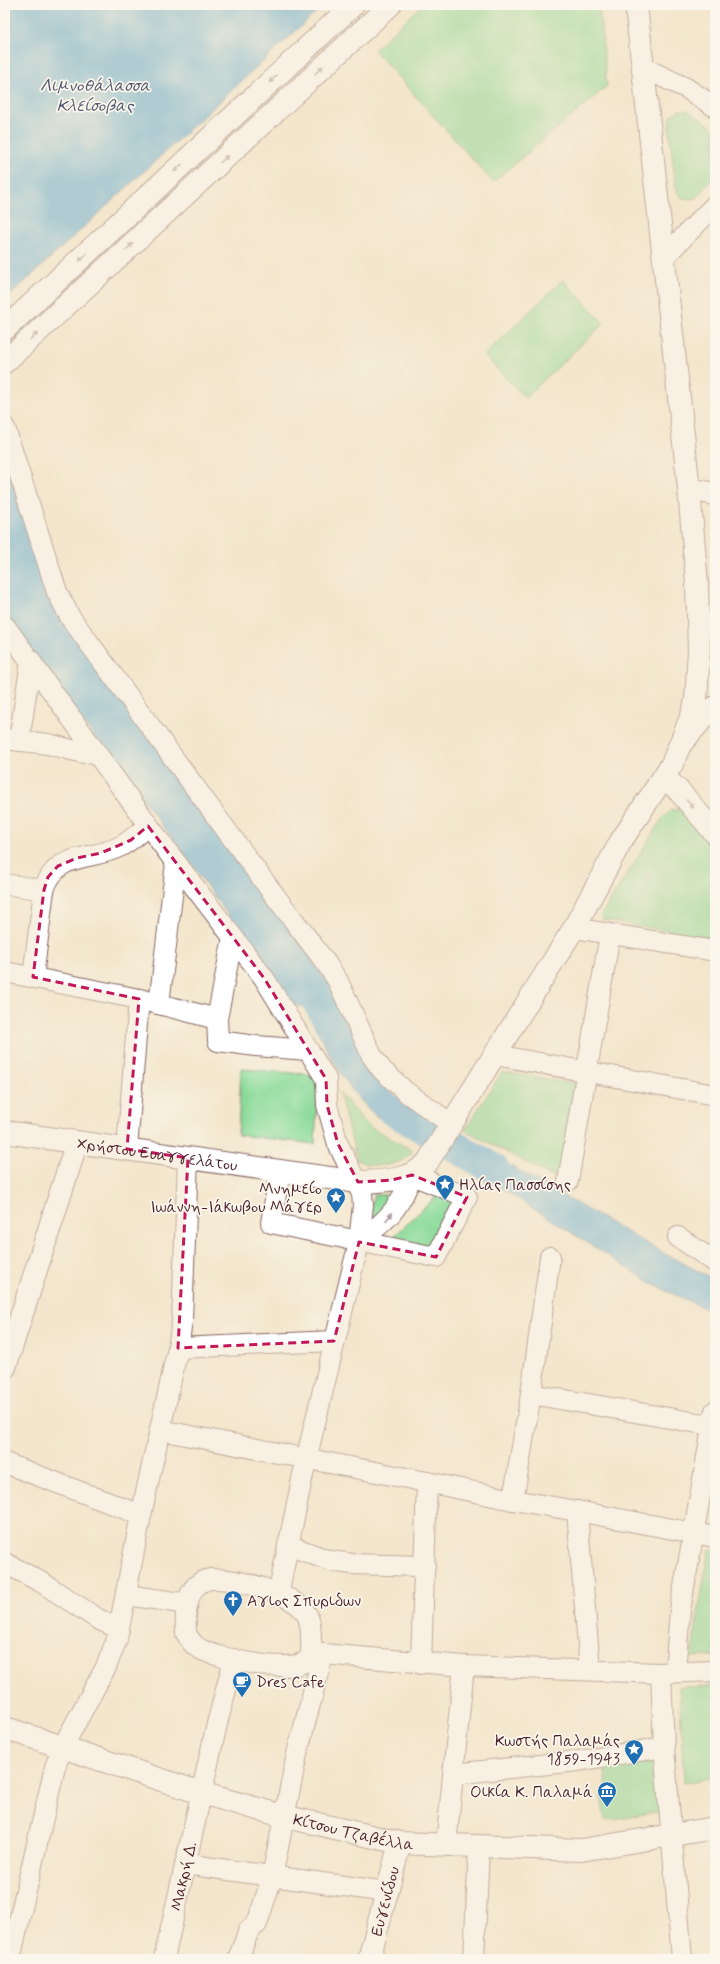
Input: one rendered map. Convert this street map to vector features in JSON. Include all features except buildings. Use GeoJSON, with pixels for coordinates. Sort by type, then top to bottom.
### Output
{"type":"FeatureCollection","features":[{"type":"Feature","properties":{"kind":"street"},"geometry":{"type":"LineString","coordinates":[[5,329],[353,5]]}},
{"type":"Feature","properties":{"kind":"street"},"geometry":{"type":"LineString","coordinates":[[5,362],[390,5]]}},
{"type":"Feature","properties":{"kind":"street"},"geometry":{"type":"LineString","coordinates":[[636,5],[665,256],[689,489],[697,584],[698,673],[692,715],[672,763],[680,792],[715,833]]}},
{"type":"Feature","properties":{"kind":"street"},"geometry":{"type":"LineString","coordinates":[[642,67],[686,88],[715,107]]}},
{"type":"Feature","properties":{"kind":"street"},"geometry":{"type":"LineString","coordinates":[[665,256],[715,205]]}},
{"type":"Feature","properties":{"kind":"street"},"geometry":{"type":"LineString","coordinates":[[5,428],[57,592],[70,616],[258,874],[326,963],[338,981],[372,1056],[382,1070],[406,1092],[452,1124]]}},
{"type":"Feature","properties":{"kind":"street"},"geometry":{"type":"LineString","coordinates":[[689,489],[715,494]]}},
{"type":"Feature","properties":{"kind":"street"},"geometry":{"type":"LineString","coordinates":[[5,626],[148,826],[264,978],[326,1079],[327,1105],[338,1144],[358,1182],[362,1194],[364,1206],[359,1242],[306,1460],[278,1595]]}},
{"type":"Feature","properties":{"kind":"street"},"geometry":{"type":"LineString","coordinates":[[30,661],[12,740],[48,744],[84,753],[95,752]]}},
{"type":"Feature","properties":{"kind":"street"},"geometry":{"type":"LineString","coordinates":[[359,1242],[386,1221],[452,1124],[574,928],[621,841],[672,763],[715,706]]}},
{"type":"Feature","properties":{"kind":"street"},"geometry":{"type":"LineString","coordinates":[[672,763],[715,811]]}},
{"type":"Feature","properties":{"kind":"street"},"geometry":{"type":"LineString","coordinates":[[33,978],[44,890],[48,877],[58,866],[77,858],[101,853],[120,846],[148,826]]}},
{"type":"Feature","properties":{"kind":"street"},"geometry":{"type":"LineString","coordinates":[[159,1004],[176,863]]}},
{"type":"Feature","properties":{"kind":"street"},"geometry":{"type":"LineString","coordinates":[[5,884],[44,890]]}},
{"type":"Feature","properties":{"kind":"street"},"geometry":{"type":"LineString","coordinates":[[574,928],[715,951]]}},
{"type":"Feature","properties":{"kind":"street"},"geometry":{"type":"LineString","coordinates":[[568,1181],[588,1072],[610,934]]}},
{"type":"Feature","properties":{"kind":"street"},"geometry":{"type":"LineString","coordinates":[[233,937],[217,1019],[218,1041],[308,1050]]}},
{"type":"Feature","properties":{"kind":"street"},"geometry":{"type":"LineString","coordinates":[[5,972],[139,999],[217,1019]]}},
{"type":"Feature","properties":{"kind":"street"},"geometry":{"type":"LineString","coordinates":[[127,1149],[139,999]]}},
{"type":"Feature","properties":{"kind":"street"},"geometry":{"type":"LineString","coordinates":[[495,1055],[715,1095]]}},
{"type":"Feature","properties":{"kind":"street","name":"Χρήστου Ευαγγελάτου"},"geometry":{"type":"LineString","coordinates":[[5,1132],[358,1182],[392,1180],[420,1169]]}},
{"type":"Feature","properties":{"kind":"street"},"geometry":{"type":"LineString","coordinates":[[5,1367],[77,1142]]}},
{"type":"Feature","properties":{"kind":"street"},"geometry":{"type":"LineString","coordinates":[[13,1957],[55,1767],[62,1748],[109,1660],[120,1629],[141,1515],[178,1348],[182,1322],[188,1158]]}},
{"type":"Feature","properties":{"kind":"street"},"geometry":{"type":"LineString","coordinates":[[280,1171],[271,1223],[436,1257],[467,1197],[420,1169]]}},
{"type":"Feature","properties":{"kind":"street"},"geometry":{"type":"LineString","coordinates":[[678,1237],[715,1262]]}},
{"type":"Feature","properties":{"kind":"street"},"geometry":{"type":"LineString","coordinates":[[513,1500],[531,1394],[550,1257]]}},
{"type":"Feature","properties":{"kind":"street"},"geometry":{"type":"LineString","coordinates":[[178,1348],[334,1341]]}},
{"type":"Feature","properties":{"kind":"street"},"geometry":{"type":"LineString","coordinates":[[531,1394],[714,1421],[668,1673],[664,1747],[670,1836],[682,1959]]}},
{"type":"Feature","properties":{"kind":"street"},"geometry":{"type":"LineString","coordinates":[[160,1430],[513,1500],[715,1537]]}},
{"type":"Feature","properties":{"kind":"street"},"geometry":{"type":"LineString","coordinates":[[5,1463],[141,1515]]}},
{"type":"Feature","properties":{"kind":"street"},"geometry":{"type":"LineString","coordinates":[[421,1664],[427,1482]]}},
{"type":"Feature","properties":{"kind":"street"},"geometry":{"type":"LineString","coordinates":[[577,1511],[590,1670]]}},
{"type":"Feature","properties":{"kind":"street"},"geometry":{"type":"LineString","coordinates":[[288,1545],[330,1561],[352,1564],[425,1566]]}},
{"type":"Feature","properties":{"kind":"street"},"geometry":{"type":"LineString","coordinates":[[5,1563],[40,1582],[98,1619],[120,1629]]}},
{"type":"Feature","properties":{"kind":"street"},"geometry":{"type":"LineString","coordinates":[[238,1959],[249,1930],[257,1924],[272,1877],[317,1654],[308,1615],[295,1603],[278,1595],[239,1581],[210,1579],[194,1587],[189,1595],[186,1633],[191,1641],[201,1649],[234,1659],[287,1666],[298,1665],[317,1654],[421,1664],[464,1666],[668,1673],[715,1671]]}},
{"type":"Feature","properties":{"kind":"street"},"geometry":{"type":"LineString","coordinates":[[127,1595],[188,1604]]}},
{"type":"Feature","properties":{"kind":"street","name":"Μακρή Δ."},"geometry":{"type":"LineString","coordinates":[[164,1959],[201,1793],[234,1659]]}},
{"type":"Feature","properties":{"kind":"street"},"geometry":{"type":"LineString","coordinates":[[446,1845],[464,1666]]}},
{"type":"Feature","properties":{"kind":"street","name":"Κίτσου Τζαβέλλα"},"geometry":{"type":"LineString","coordinates":[[5,1728],[201,1793],[284,1816],[400,1844],[581,1850],[715,1828]]}},
{"type":"Feature","properties":{"kind":"street"},"geometry":{"type":"LineString","coordinates":[[453,1774],[578,1761],[664,1747]]}},
{"type":"Feature","properties":{"kind":"street","name":"Ευγενίδου"},"geometry":{"type":"LineString","coordinates":[[368,1959],[400,1844]]}},
{"type":"Feature","properties":{"kind":"street"},"geometry":{"type":"LineString","coordinates":[[474,1959],[479,1847]]}},
{"type":"Feature","properties":{"kind":"street"},"geometry":{"type":"LineString","coordinates":[[185,1864],[387,1892]]}},
{"type":"Feature","properties":{"kind":"highlighted area"},"geometry":{"type":"Polygon","coordinates":[[[148,826],[264,978],[326,1079],[327,1105],[338,1144],[358,1182],[392,1180],[412,1175],[467,1197],[436,1257],[359,1242],[334,1341],[178,1348],[188,1158],[127,1149],[139,999],[33,977],[44,890],[48,877],[58,866],[77,858],[101,853],[131,840],[148,826]]]}},
{"type":"Feature","properties":{"kind":"green space"},"geometry":{"type":"Polygon","coordinates":[[[422,5],[599,5],[607,86],[493,182],[374,50],[422,5]]]}},
{"type":"Feature","properties":{"kind":"green space"},"geometry":{"type":"Polygon","coordinates":[[[679,110],[689,111],[715,129],[715,176],[696,198],[687,199],[681,197],[676,189],[669,128],[671,116],[679,110]]]}},
{"type":"Feature","properties":{"kind":"green space"},"geometry":{"type":"Polygon","coordinates":[[[563,280],[604,323],[525,398],[484,355],[563,280]]]}},
{"type":"Feature","properties":{"kind":"green space"},"geometry":{"type":"Polygon","coordinates":[[[684,809],[715,846],[715,939],[603,920],[601,915],[662,819],[671,810],[684,809]]]}},
{"type":"Feature","properties":{"kind":"green space"},"geometry":{"type":"Polygon","coordinates":[[[241,1069],[318,1075],[315,1144],[238,1135],[241,1069]]]}},
{"type":"Feature","properties":{"kind":"green space"},"geometry":{"type":"Polygon","coordinates":[[[502,1072],[579,1084],[561,1181],[465,1130],[502,1072]]]}},
{"type":"Feature","properties":{"kind":"green space"},"geometry":{"type":"Polygon","coordinates":[[[339,1092],[367,1125],[413,1151],[402,1160],[387,1165],[371,1165],[357,1160],[339,1092]]]}},
{"type":"Feature","properties":{"kind":"green space"},"geometry":{"type":"Polygon","coordinates":[[[442,1191],[458,1199],[429,1248],[389,1241],[442,1191]]]}},
{"type":"Feature","properties":{"kind":"green space"},"geometry":{"type":"Polygon","coordinates":[[[374,1195],[387,1195],[391,1202],[366,1225],[374,1195]]]}},
{"type":"Feature","properties":{"kind":"green space"},"geometry":{"type":"Polygon","coordinates":[[[709,1549],[715,1550],[715,1656],[691,1657],[709,1549]]]}},
{"type":"Feature","properties":{"kind":"green space"},"geometry":{"type":"Polygon","coordinates":[[[715,1686],[715,1777],[684,1783],[679,1687],[715,1686]]]}},
{"type":"Feature","properties":{"kind":"green space"},"geometry":{"type":"Polygon","coordinates":[[[661,1754],[664,1811],[605,1820],[601,1796],[608,1795],[604,1762],[661,1754]]]}},
{"type":"Feature","properties":{"kind":"water","name":"Λιμνοθάλασσα Κλείσοβας"},"geometry":{"type":"Polygon","coordinates":[[[5,5],[324,5],[5,300],[5,5]]]}},
{"type":"Feature","properties":{"kind":"water"},"geometry":{"type":"Polygon","coordinates":[[[5,443],[52,598],[333,989],[345,1018],[336,1018],[330,1005],[307,1007],[294,1005],[285,996],[180,848],[5,621],[5,443]]]}},
{"type":"Feature","properties":{"kind":"water"},"geometry":{"type":"Polygon","coordinates":[[[325,1008],[331,1029],[339,1027],[340,1023],[345,1022],[350,1026],[377,1079],[430,1126],[421,1141],[395,1129],[380,1119],[362,1102],[345,1080],[330,1056],[319,1034],[325,1032],[324,1018],[314,1020],[311,1010],[325,1008]]]}},
{"type":"Feature","properties":{"kind":"water"},"geometry":{"type":"Polygon","coordinates":[[[461,1142],[493,1156],[658,1250],[715,1280],[715,1313],[656,1286],[452,1157],[461,1142]]]}},
{"type":"Feature","properties":{"kind":"waterway"},"geometry":{"type":"LineString","coordinates":[[299,969],[354,1065]]}},
{"type":"Feature","properties":{"kind":"waterway"},"geometry":{"type":"LineString","coordinates":[[392,1110],[494,1169]]}},
{"type":"Feature","properties":{"kind":"place","name":"Ηλίας Πασσίσης"},"geometry":{"type":"Point","coordinates":[445,1201]}},
{"type":"Feature","properties":{"kind":"place","name":"Μνημείο Ιωάννη-Ιάκωβου Μάγερ"},"geometry":{"type":"Point","coordinates":[336,1214]}},
{"type":"Feature","properties":{"kind":"place","name":"Αγιος Σπυριδων"},"geometry":{"type":"Point","coordinates":[233,1617]}},
{"type":"Feature","properties":{"kind":"place","name":"Dres Cafe"},"geometry":{"type":"Point","coordinates":[242,1698]}},
{"type":"Feature","properties":{"kind":"place","name":"Κωστής Παλαμάς 1859-1943"},"geometry":{"type":"Point","coordinates":[634,1766]}},
{"type":"Feature","properties":{"kind":"place","name":"Οικία Κ. Παλαμά"},"geometry":{"type":"Point","coordinates":[607,1808]}}]}
